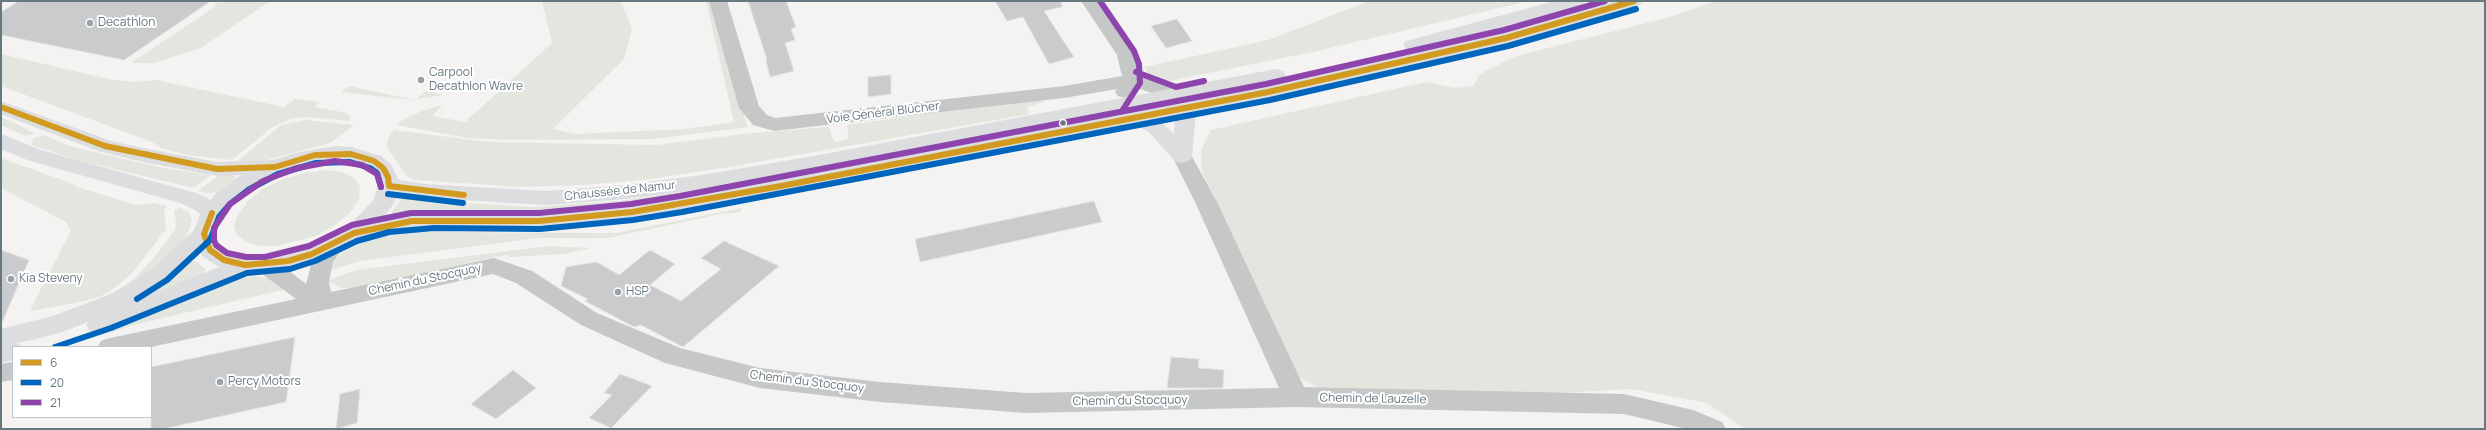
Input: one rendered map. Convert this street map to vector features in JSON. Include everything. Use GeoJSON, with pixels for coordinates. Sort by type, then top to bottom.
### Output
{"type":"FeatureCollection","features":[{"type":"Feature","properties":{"kind":"main road","name":"Chaussée de Namur"},"geometry":{"type":"LineString","coordinates":[[354,233],[412,221],[539,221],[632,212],[1139,118],[1180,102],[1476,30],[1576,1]]}},
{"type":"Feature","properties":{"kind":"main road","name":"Chaussée de Namur"},"geometry":{"type":"LineString","coordinates":[[33,346],[108,321],[255,265],[312,254],[354,233],[371,218],[383,203],[389,186],[425,191],[508,197],[545,198],[614,193],[812,163],[1115,107],[1180,102],[1389,66],[1520,34],[1634,1]]}},
{"type":"Feature","properties":{"kind":"main road"},"geometry":{"type":"LineString","coordinates":[[1180,102],[1182,156]]}},
{"type":"Feature","properties":{"kind":"main road"},"geometry":{"type":"LineString","coordinates":[[1,107],[105,146],[143,155],[217,169],[275,167]]}},
{"type":"Feature","properties":{"kind":"main road"},"geometry":{"type":"LineString","coordinates":[[1139,118],[1156,127],[1182,156]]}},
{"type":"Feature","properties":{"kind":"main road"},"geometry":{"type":"LineString","coordinates":[[1,141],[34,155],[188,198],[203,205],[208,223]]}},
{"type":"Feature","properties":{"kind":"main road"},"geometry":{"type":"LineString","coordinates":[[1,338],[58,324],[119,300],[162,274],[208,223],[224,198],[244,183],[275,167],[315,155],[351,154],[374,161],[383,168],[388,177],[389,186]]}},
{"type":"Feature","properties":{"kind":"main road","name":"Chaussée de Namur"},"geometry":{"type":"LineString","coordinates":[[208,223],[210,250],[224,260],[255,265]]}},
{"type":"Feature","properties":{"kind":"main road"},"geometry":{"type":"LineString","coordinates":[[1,354],[12,351]]}},
{"type":"Feature","properties":{"kind":"street","name":"Voie Général Blücher"},"geometry":{"type":"LineString","coordinates":[[718,1],[749,108],[760,120],[774,125],[1064,92],[1133,80]]}},
{"type":"Feature","properties":{"kind":"street"},"geometry":{"type":"LineString","coordinates":[[1090,1],[1127,55],[1133,80],[1115,107]]}},
{"type":"Feature","properties":{"kind":"street"},"geometry":{"type":"LineString","coordinates":[[1133,80],[1180,102]]}},
{"type":"Feature","properties":{"kind":"street"},"geometry":{"type":"LineString","coordinates":[[1182,156],[1206,202],[1296,397]]}},
{"type":"Feature","properties":{"kind":"street"},"geometry":{"type":"LineString","coordinates":[[322,302],[317,282],[322,260],[334,244]]}},
{"type":"Feature","properties":{"kind":"street"},"geometry":{"type":"LineString","coordinates":[[255,265],[322,302]]}},
{"type":"Feature","properties":{"kind":"street","name":"Chemin du Stocquoy"},"geometry":{"type":"LineString","coordinates":[[115,346],[494,266],[524,277],[589,319],[674,356],[760,378],[880,392],[1026,403],[1296,397]]}},
{"type":"Feature","properties":{"kind":"street"},"geometry":{"type":"LineString","coordinates":[[1,373],[12,371]]}},
{"type":"Feature","properties":{"kind":"street","name":"Chemin de Lauzelle"},"geometry":{"type":"LineString","coordinates":[[1296,397],[1624,404],[1684,417],[1713,429]]}},
{"type":"Feature","properties":{"kind":"shaded area"},"geometry":{"type":"Polygon","coordinates":[[[220,1],[270,1],[201,48],[154,63],[131,63],[216,6],[214,5],[220,1]]]}},
{"type":"Feature","properties":{"kind":"shaded area"},"geometry":{"type":"Polygon","coordinates":[[[542,1],[621,1],[632,29],[624,59],[553,129],[575,134],[686,129],[734,122],[706,1],[711,1],[732,80],[748,127],[653,139],[508,140],[467,138],[397,125],[404,119],[422,111],[443,105],[432,116],[465,122],[552,43],[542,1]]]}},
{"type":"Feature","properties":{"kind":"shaded area"},"geometry":{"type":"Polygon","coordinates":[[[1369,1],[1529,1],[1313,52],[1159,83],[1150,78],[1144,67],[1268,40],[1369,1]]]}},
{"type":"Feature","properties":{"kind":"shaded area"},"geometry":{"type":"Polygon","coordinates":[[[1599,1],[1608,1],[1514,27],[1568,10],[1599,1]]]}},
{"type":"Feature","properties":{"kind":"shaded area"},"geometry":{"type":"Polygon","coordinates":[[[1716,1],[2485,1],[2485,429],[1745,429],[1707,403],[1631,389],[1543,394],[1317,387],[1300,378],[1202,172],[1201,150],[1211,130],[1426,82],[1454,88],[1473,86],[1480,74],[1516,56],[1670,17],[1716,1]]]}},
{"type":"Feature","properties":{"kind":"shaded area"},"geometry":{"type":"Polygon","coordinates":[[[1,54],[113,80],[135,82],[156,80],[284,107],[295,99],[320,102],[315,107],[347,113],[350,117],[350,121],[306,117],[290,119],[270,129],[232,160],[187,155],[161,148],[152,142],[1,86],[1,54]]]}},
{"type":"Feature","properties":{"kind":"shaded area"},"geometry":{"type":"Polygon","coordinates":[[[349,86],[414,100],[341,92],[349,86]]]}},
{"type":"Feature","properties":{"kind":"shaded area"},"geometry":{"type":"Polygon","coordinates":[[[425,91],[444,95],[416,99],[425,91]]]}},
{"type":"Feature","properties":{"kind":"shaded area"},"geometry":{"type":"Polygon","coordinates":[[[1032,99],[1044,102],[1027,107],[1029,114],[735,166],[644,180],[581,185],[521,187],[414,180],[406,176],[387,147],[388,138],[394,130],[488,142],[656,145],[752,133],[829,127],[834,142],[849,139],[847,125],[1032,99]]]}},
{"type":"Feature","properties":{"kind":"shaded area"},"geometry":{"type":"Polygon","coordinates":[[[1,117],[35,134],[25,136],[1,125],[1,117]]]}},
{"type":"Feature","properties":{"kind":"shaded area"},"geometry":{"type":"Polygon","coordinates":[[[306,120],[354,125],[330,143],[267,160],[235,163],[281,125],[306,120]]]}},
{"type":"Feature","properties":{"kind":"shaded area"},"geometry":{"type":"Polygon","coordinates":[[[44,135],[70,146],[111,156],[164,168],[211,175],[193,188],[81,161],[32,145],[33,139],[44,135]]]}},
{"type":"Feature","properties":{"kind":"shaded area"},"geometry":{"type":"Polygon","coordinates":[[[1,158],[76,185],[74,186],[136,205],[154,203],[167,206],[164,211],[166,229],[134,271],[116,287],[101,296],[84,301],[32,311],[31,308],[71,231],[66,222],[1,188],[1,158]]]}},
{"type":"Feature","properties":{"kind":"shaded area"},"geometry":{"type":"Polygon","coordinates":[[[325,170],[342,172],[354,178],[360,187],[359,199],[350,213],[335,225],[316,236],[277,246],[260,246],[246,242],[237,235],[234,226],[238,215],[248,201],[263,189],[283,179],[304,173],[325,170]]]}},
{"type":"Feature","properties":{"kind":"shaded area"},"geometry":{"type":"Polygon","coordinates":[[[219,175],[234,175],[235,178],[217,192],[207,193],[198,191],[219,175]]]}},
{"type":"Feature","properties":{"kind":"shaded area"},"geometry":{"type":"Polygon","coordinates":[[[687,190],[687,194],[618,206],[565,211],[442,212],[394,215],[391,212],[402,199],[532,207],[619,201],[687,190]]]}},
{"type":"Feature","properties":{"kind":"shaded area"},"geometry":{"type":"Polygon","coordinates":[[[179,207],[189,212],[192,220],[185,241],[176,254],[122,289],[153,259],[175,230],[176,222],[174,211],[179,207]]]}},
{"type":"Feature","properties":{"kind":"shaded area"},"geometry":{"type":"Polygon","coordinates":[[[742,208],[740,212],[721,214],[608,238],[539,238],[360,261],[325,272],[333,259],[350,248],[378,237],[404,232],[616,233],[742,208]]]}},
{"type":"Feature","properties":{"kind":"shaded area"},"geometry":{"type":"Polygon","coordinates":[[[549,246],[591,248],[564,254],[511,257],[506,255],[351,288],[341,288],[328,281],[350,272],[364,269],[549,246]]]}},
{"type":"Feature","properties":{"kind":"shaded area"},"geometry":{"type":"Polygon","coordinates":[[[195,261],[206,269],[201,276],[63,332],[30,341],[30,336],[183,264],[195,261]]]}},
{"type":"Feature","properties":{"kind":"shaded area"},"geometry":{"type":"Polygon","coordinates":[[[255,276],[268,278],[287,289],[137,324],[67,346],[56,346],[88,337],[141,318],[227,280],[255,276]]]}},
{"type":"Feature","properties":{"kind":"building","name":"Decathlon"},"geometry":{"type":"Polygon","coordinates":[[[19,1],[211,1],[124,60],[1,35],[1,12],[19,1]]]}},
{"type":"Feature","properties":{"kind":"building"},"geometry":{"type":"Polygon","coordinates":[[[748,1],[786,1],[796,27],[791,29],[795,40],[785,43],[794,71],[770,77],[767,60],[748,1]]]}},
{"type":"Feature","properties":{"kind":"building"},"geometry":{"type":"Polygon","coordinates":[[[995,1],[1061,1],[1062,7],[1044,11],[1074,57],[1049,64],[1023,17],[1007,21],[995,1]]]}},
{"type":"Feature","properties":{"kind":"building"},"geometry":{"type":"Polygon","coordinates":[[[1177,19],[1192,41],[1166,48],[1151,26],[1177,19]]]}},
{"type":"Feature","properties":{"kind":"building"},"geometry":{"type":"Polygon","coordinates":[[[891,75],[891,94],[868,97],[868,77],[891,75]]]}},
{"type":"Feature","properties":{"kind":"building"},"geometry":{"type":"Polygon","coordinates":[[[1094,201],[1102,222],[920,262],[915,239],[1094,201]]]}},
{"type":"Feature","properties":{"kind":"building","name":"HSP"},"geometry":{"type":"Polygon","coordinates":[[[724,241],[779,266],[683,347],[641,325],[634,327],[585,301],[588,299],[561,286],[566,267],[597,262],[619,275],[650,250],[675,264],[650,285],[681,301],[721,269],[701,258],[724,241]]]}},
{"type":"Feature","properties":{"kind":"building","name":"Kia Steveny"},"geometry":{"type":"Polygon","coordinates":[[[1,250],[29,260],[1,325],[1,250]]]}},
{"type":"Feature","properties":{"kind":"building","name":"Percy Motors"},"geometry":{"type":"Polygon","coordinates":[[[295,337],[286,402],[163,429],[151,429],[152,367],[295,337]]]}},
{"type":"Feature","properties":{"kind":"building"},"geometry":{"type":"Polygon","coordinates":[[[1171,357],[1199,359],[1198,368],[1224,370],[1223,388],[1167,388],[1171,357]]]}},
{"type":"Feature","properties":{"kind":"building"},"geometry":{"type":"Polygon","coordinates":[[[513,370],[536,388],[496,419],[471,404],[513,370]]]}},
{"type":"Feature","properties":{"kind":"building"},"geometry":{"type":"Polygon","coordinates":[[[620,374],[652,386],[611,428],[589,418],[612,395],[604,393],[620,374]]]}},
{"type":"Feature","properties":{"kind":"building"},"geometry":{"type":"Polygon","coordinates":[[[360,389],[357,423],[336,429],[340,394],[360,389]]]}},
{"type":"Feature","properties":{"kind":"transit line","name":"21"},"geometry":{"type":"LineString","coordinates":[[1100,1],[1134,51],[1139,64],[1140,83],[1122,111]]}},
{"type":"Feature","properties":{"kind":"transit line","name":"21"},"geometry":{"type":"LineString","coordinates":[[381,187],[377,174],[362,165],[335,161],[297,168],[263,181],[230,204],[214,228],[214,240],[216,245],[227,253],[246,257],[265,257],[309,246],[352,225],[411,213],[539,213],[631,204],[680,196],[1266,84],[1504,30],[1605,1]]}},
{"type":"Feature","properties":{"kind":"transit line","name":"6"},"geometry":{"type":"LineString","coordinates":[[212,213],[204,234],[210,250],[224,260],[245,265],[288,261],[312,254],[354,233],[412,221],[539,221],[632,212],[781,186],[1268,92],[1506,38],[1634,1]]}},
{"type":"Feature","properties":{"kind":"transit line","name":"20"},"geometry":{"type":"LineString","coordinates":[[58,346],[111,328],[247,273],[290,269],[315,261],[357,241],[389,232],[434,228],[540,229],[633,220],[682,212],[1270,100],[1508,46],[1636,9]]}},
{"type":"Feature","properties":{"kind":"transit line","name":"21"},"geometry":{"type":"LineString","coordinates":[[1136,72],[1176,87],[1204,81]]}},
{"type":"Feature","properties":{"kind":"transit line","name":"6"},"geometry":{"type":"LineString","coordinates":[[1,107],[105,146],[217,169],[275,167],[315,155],[351,154],[374,161],[383,168],[388,177],[389,186]]}},
{"type":"Feature","properties":{"kind":"transit line","name":"20"},"geometry":{"type":"LineString","coordinates":[[137,299],[167,280],[210,240],[219,217],[230,204],[248,190],[278,174],[316,163],[350,162],[370,168],[377,173],[381,187]]}},
{"type":"Feature","properties":{"kind":"transit line","name":"6"},"geometry":{"type":"LineString","coordinates":[[389,186],[464,195]]}},
{"type":"Feature","properties":{"kind":"transit line","name":"20"},"geometry":{"type":"LineString","coordinates":[[388,194],[463,203]]}},
{"type":"Feature","properties":{"kind":"place","name":"Decathlon"},"geometry":{"type":"Point","coordinates":[90,23]}},
{"type":"Feature","properties":{"kind":"place","name":"Carpool Decathlon Wavre"},"geometry":{"type":"Point","coordinates":[421,80]}},
{"type":"Feature","properties":{"kind":"place","name":"Kia Steveny"},"geometry":{"type":"Point","coordinates":[11,279]}},
{"type":"Feature","properties":{"kind":"place","name":"HSP"},"geometry":{"type":"Point","coordinates":[618,292]}},
{"type":"Feature","properties":{"kind":"place","name":"Percy Motors"},"geometry":{"type":"Point","coordinates":[220,382]}}]}
